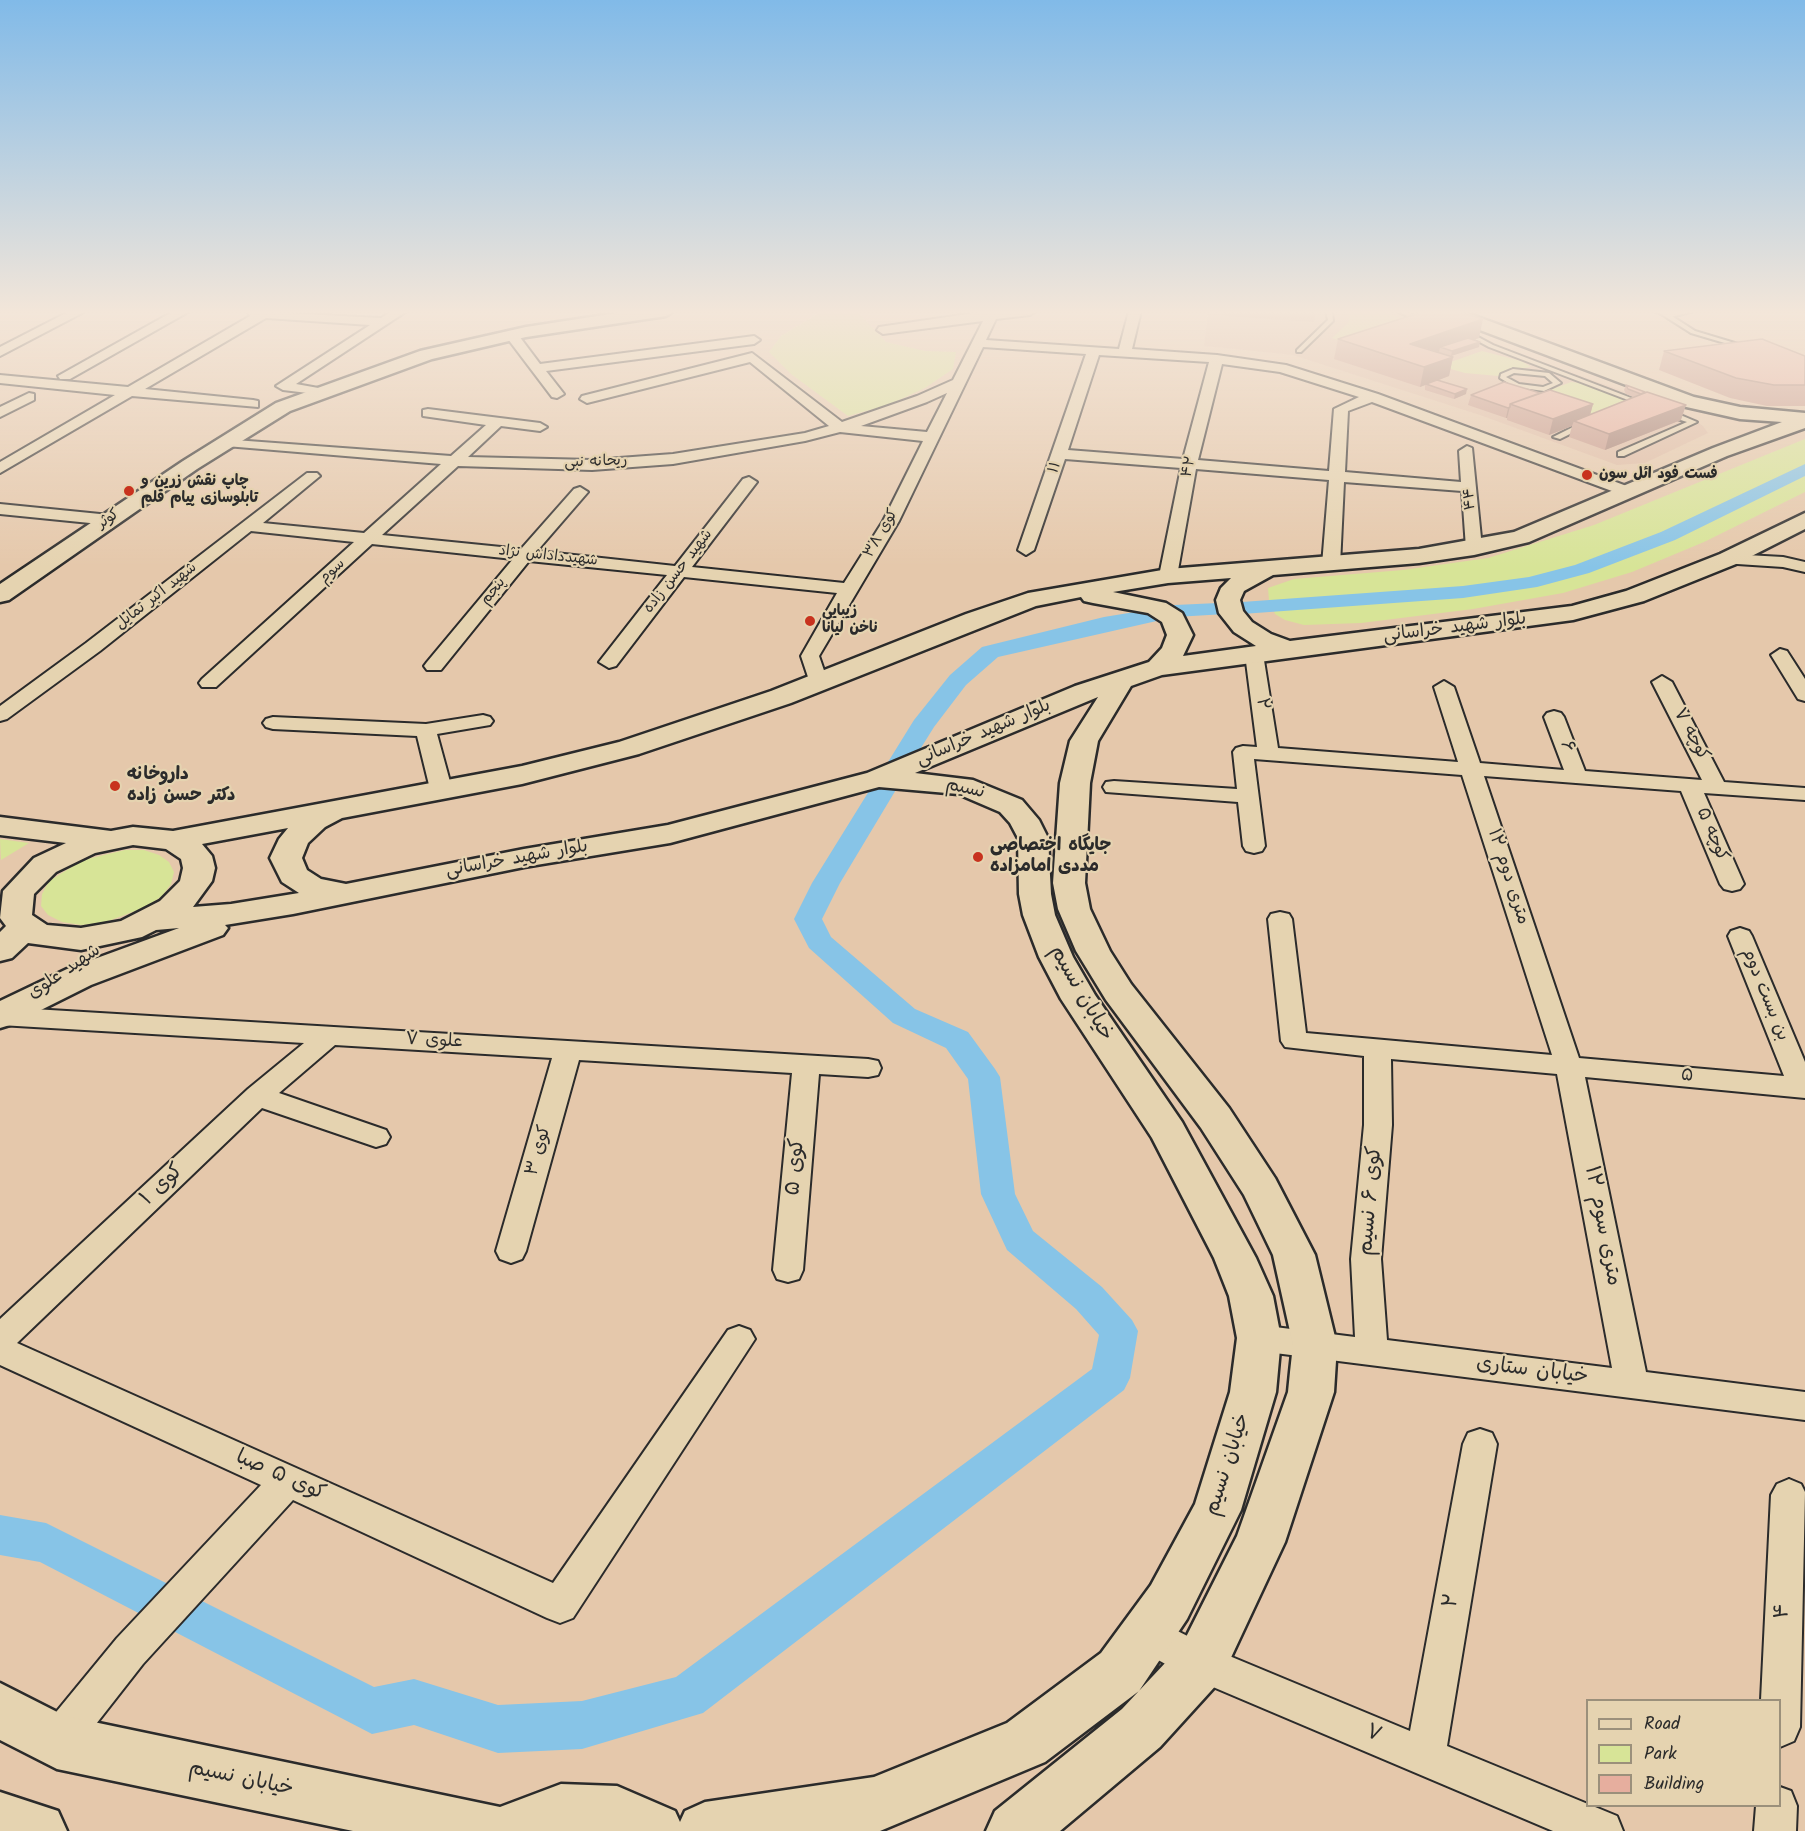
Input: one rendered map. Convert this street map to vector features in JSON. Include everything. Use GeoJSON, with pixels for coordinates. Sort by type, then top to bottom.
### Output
{"type":"FeatureCollection","features":[{"type":"Feature","properties":{"kind":"main road","name":"کوثر"},"geometry":{"type":"LineString","coordinates":[[0,595],[226,442],[283,407],[308,396]]}},
{"type":"Feature","properties":{"kind":"main road"},"geometry":{"type":"LineString","coordinates":[[1646,396],[1675,406],[1805,420]]}},
{"type":"Feature","properties":{"kind":"main road"},"geometry":{"type":"LineString","coordinates":[[1650,396],[1709,423],[1738,423],[1743,420],[1740,413]]}},
{"type":"Feature","properties":{"kind":"main road"},"geometry":{"type":"LineString","coordinates":[[6,831],[109,839],[143,836],[173,840],[522,774],[629,748],[781,697],[1028,600],[1058,593],[1168,576],[1331,565],[1474,548],[1521,537],[1720,452],[1805,420]]}},
{"type":"Feature","properties":{"kind":"main road"},"geometry":{"type":"LineString","coordinates":[[1709,423],[1720,452]]}},
{"type":"Feature","properties":{"kind":"main road","name":"بلوار شهید خراسانی"},"geometry":{"type":"LineString","coordinates":[[25,927],[58,939],[81,939],[141,925],[293,904],[524,858],[670,834],[877,780],[1004,724],[1158,668],[1287,649],[1573,613],[1635,596],[1728,559],[1805,520]]}},
{"type":"Feature","properties":{"kind":"main road"},"geometry":{"type":"LineString","coordinates":[[1264,570],[1246,578],[1233,588],[1228,600],[1231,613],[1243,627],[1262,639],[1287,649]]}},
{"type":"Feature","properties":{"kind":"main road"},"geometry":{"type":"LineString","coordinates":[[1058,593],[1137,603],[1157,608],[1173,618],[1180,635],[1174,651],[1158,668]]}},
{"type":"Feature","properties":{"kind":"main road","name":"خیابان نسیم"},"geometry":{"type":"LineString","coordinates":[[1017,1831],[1141,1728],[1201,1663],[1260,1542],[1311,1392],[1315,1345],[1294,1255],[1261,1189],[1215,1118],[1118,992],[1093,951],[1074,909],[1069,883],[1075,783],[1084,741],[1122,680]]}},
{"type":"Feature","properties":{"kind":"main road","name":"نسیم"},"geometry":{"type":"LineString","coordinates":[[877,780],[963,786],[993,796],[1011,806],[1024,820],[1033,838]]}},
{"type":"Feature","properties":{"kind":"main road"},"geometry":{"type":"LineString","coordinates":[[342,808],[314,821],[294,839],[286,858],[293,875],[312,887],[342,893]]}},
{"type":"Feature","properties":{"kind":"main road","name":"خیابان نسیم"},"geometry":{"type":"LineString","coordinates":[[705,1831],[874,1805],[1026,1743],[1120,1672],[1168,1602],[1217,1510],[1253,1392],[1259,1338],[1251,1296],[1207,1205],[1167,1132],[1079,999],[1056,957],[1039,915],[1035,894],[1033,838]]}},
{"type":"Feature","properties":{"kind":"main road"},"geometry":{"type":"LineString","coordinates":[[0,950],[25,927],[16,917],[15,904],[9,886],[86,845],[109,839]]}},
{"type":"Feature","properties":{"kind":"main road","name":"شهید علوی"},"geometry":{"type":"LineString","coordinates":[[0,1016],[141,925],[172,908],[188,895],[196,881],[199,868],[196,856],[187,847],[173,840]]}},
{"type":"Feature","properties":{"kind":"main road"},"geometry":{"type":"LineString","coordinates":[[0,1016],[79,977],[131,955],[293,904]]}},
{"type":"Feature","properties":{"kind":"main road","name":"خیابان نسیم"},"geometry":{"type":"LineString","coordinates":[[0,1710],[57,1742],[490,1831]]}},
{"type":"Feature","properties":{"kind":"main road"},"geometry":{"type":"LineString","coordinates":[[510,1831],[561,1812],[617,1814],[655,1831]]}},
{"type":"Feature","properties":{"kind":"main road"},"geometry":{"type":"LineString","coordinates":[[0,1820],[38,1831]]}},
{"type":"Feature","properties":{"kind":"street"},"geometry":{"type":"LineString","coordinates":[[0,468],[121,396]]}},
{"type":"Feature","properties":{"kind":"street"},"geometry":{"type":"LineString","coordinates":[[182,396],[253,404]]}},
{"type":"Feature","properties":{"kind":"street"},"geometry":{"type":"LineString","coordinates":[[587,399],[597,396]]}},
{"type":"Feature","properties":{"kind":"street"},"geometry":{"type":"LineString","coordinates":[[801,396],[840,428],[931,436]]}},
{"type":"Feature","properties":{"kind":"street","name":"ریحانه نبی"},"geometry":{"type":"LineString","coordinates":[[226,442],[456,461],[592,465],[673,459],[805,437],[840,428],[928,396]]}},
{"type":"Feature","properties":{"kind":"street","name":"کوی ۳۸"},"geometry":{"type":"LineString","coordinates":[[818,682],[810,656],[891,521],[952,396]]}},
{"type":"Feature","properties":{"kind":"street","name":"۱۱"},"geometry":{"type":"LineString","coordinates":[[1026,550],[1079,396]]}},
{"type":"Feature","properties":{"kind":"street","name":"۴۲"},"geometry":{"type":"LineString","coordinates":[[1168,576],[1190,464],[1207,396]]}},
{"type":"Feature","properties":{"kind":"street"},"geometry":{"type":"LineString","coordinates":[[0,413],[29,397]]}},
{"type":"Feature","properties":{"kind":"street"},"geometry":{"type":"LineString","coordinates":[[1331,565],[1341,409],[1373,397],[1626,491]]}},
{"type":"Feature","properties":{"kind":"street"},"geometry":{"type":"LineString","coordinates":[[428,413],[540,427]]}},
{"type":"Feature","properties":{"kind":"street","name":"سوم"},"geometry":{"type":"LineString","coordinates":[[209,683],[497,422]]}},
{"type":"Feature","properties":{"kind":"street","name":"۴۴"},"geometry":{"type":"LineString","coordinates":[[1467,451],[1474,548]]}},
{"type":"Feature","properties":{"kind":"street"},"geometry":{"type":"LineString","coordinates":[[1061,454],[1470,487]]}},
{"type":"Feature","properties":{"kind":"street","name":"شهید اکبر تمایل"},"geometry":{"type":"LineString","coordinates":[[0,715],[93,647],[312,476]]}},
{"type":"Feature","properties":{"kind":"street","name":"شهید حسن زاده"},"geometry":{"type":"LineString","coordinates":[[609,662],[749,482]]}},
{"type":"Feature","properties":{"kind":"street","name":"پنجم"},"geometry":{"type":"LineString","coordinates":[[434,666],[580,492]]}},
{"type":"Feature","properties":{"kind":"street"},"geometry":{"type":"LineString","coordinates":[[3,512],[110,520]]}},
{"type":"Feature","properties":{"kind":"street","name":"شهیدداداش نژاد"},"geometry":{"type":"LineString","coordinates":[[248,526],[849,589]]}},
{"type":"Feature","properties":{"kind":"street"},"geometry":{"type":"LineString","coordinates":[[1728,559],[1783,562],[1805,567]]}},
{"type":"Feature","properties":{"kind":"street","name":"۲"},"geometry":{"type":"LineString","coordinates":[[1254,654],[1268,754]]}},
{"type":"Feature","properties":{"kind":"street"},"geometry":{"type":"LineString","coordinates":[[1780,655],[1805,694]]}},
{"type":"Feature","properties":{"kind":"street","name":"کوچه ۷"},"geometry":{"type":"LineString","coordinates":[[1662,682],[1717,788]]}},
{"type":"Feature","properties":{"kind":"street","name":"۱۲ متری دوم"},"geometry":{"type":"LineString","coordinates":[[1444,687],[1569,1067]]}},
{"type":"Feature","properties":{"kind":"street","name":"۶"},"geometry":{"type":"LineString","coordinates":[[1554,717],[1577,777]]}},
{"type":"Feature","properties":{"kind":"street"},"geometry":{"type":"LineString","coordinates":[[273,723],[426,730],[483,722]]}},
{"type":"Feature","properties":{"kind":"street"},"geometry":{"type":"LineString","coordinates":[[426,730],[441,789]]}},
{"type":"Feature","properties":{"kind":"street"},"geometry":{"type":"LineString","coordinates":[[1254,846],[1250,796],[1243,752],[1805,794]]}},
{"type":"Feature","properties":{"kind":"street","name":"کوچه ۵"},"geometry":{"type":"LineString","coordinates":[[1690,786],[1732,884]]}},
{"type":"Feature","properties":{"kind":"street"},"geometry":{"type":"LineString","coordinates":[[1114,787],[1250,796]]}},
{"type":"Feature","properties":{"kind":"street","name":"۵"},"geometry":{"type":"LineString","coordinates":[[1280,919],[1294,1041],[1803,1088]]}},
{"type":"Feature","properties":{"kind":"street","name":"بن بست دوم"},"geometry":{"type":"LineString","coordinates":[[1740,936],[1803,1088]]}},
{"type":"Feature","properties":{"kind":"street","name":"علوی ۷"},"geometry":{"type":"LineString","coordinates":[[0,1016],[868,1068]]}},
{"type":"Feature","properties":{"kind":"street","name":"کوی ۱"},"geometry":{"type":"LineString","coordinates":[[0,1339],[258,1096],[329,1036]]}},
{"type":"Feature","properties":{"kind":"street","name":"کوی ۳"},"geometry":{"type":"LineString","coordinates":[[511,1251],[568,1050]]}},
{"type":"Feature","properties":{"kind":"street","name":"کوی ۶ نسیم"},"geometry":{"type":"LineString","coordinates":[[1372,1352],[1366,1259],[1378,1125],[1377,1050]]}},
{"type":"Feature","properties":{"kind":"street","name":"کوی ۵"},"geometry":{"type":"LineString","coordinates":[[788,1270],[806,1065]]}},
{"type":"Feature","properties":{"kind":"street","name":"۱۲ متری سوم"},"geometry":{"type":"LineString","coordinates":[[1569,1067],[1632,1384]]}},
{"type":"Feature","properties":{"kind":"street"},"geometry":{"type":"LineString","coordinates":[[258,1096],[376,1137]]}},
{"type":"Feature","properties":{"kind":"street","name":"خیابان ستاری"},"geometry":{"type":"LineString","coordinates":[[1259,1338],[1805,1406]]}},
{"type":"Feature","properties":{"kind":"street","name":"کوی ۵ صبا"},"geometry":{"type":"LineString","coordinates":[[0,1350],[560,1605],[739,1339]]}},
{"type":"Feature","properties":{"kind":"street","name":"۲"},"geometry":{"type":"LineString","coordinates":[[1425,1757],[1480,1444]]}},
{"type":"Feature","properties":{"kind":"street"},"geometry":{"type":"LineString","coordinates":[[57,1742],[130,1651],[288,1481]]}},
{"type":"Feature","properties":{"kind":"street","name":"۴"},"geometry":{"type":"LineString","coordinates":[[1780,1699],[1789,1495]]}},
{"type":"Feature","properties":{"kind":"street","name":"۷"},"geometry":{"type":"LineString","coordinates":[[1146,1634],[1201,1663],[1602,1831]]}},
{"type":"Feature","properties":{"kind":"street"},"geometry":{"type":"LineString","coordinates":[[1775,1831],[1776,1807]]}},
{"type":"Feature","properties":{"kind":"lane"},"geometry":{"type":"LineString","coordinates":[[1627,396],[1650,406]]}},
{"type":"Feature","properties":{"kind":"lane"},"geometry":{"type":"LineString","coordinates":[[1629,407],[1640,402]]}},
{"type":"Feature","properties":{"kind":"lane"},"geometry":{"type":"LineString","coordinates":[[1621,454],[1694,422],[1675,406]]}},
{"type":"Feature","properties":{"kind":"lane"},"geometry":{"type":"LineString","coordinates":[[1557,437],[1598,420]]}},
{"type":"Feature","properties":{"kind":"shaded area"},"geometry":{"type":"Polygon","coordinates":[[[1422,396],[1639,396],[1682,412],[1703,426],[1708,433],[1645,463],[1617,465],[1422,396]]]}},
{"type":"Feature","properties":{"kind":"green space"},"geometry":{"type":"Polygon","coordinates":[[[821,396],[907,396],[888,405],[848,416],[821,396]]]}},
{"type":"Feature","properties":{"kind":"green space"},"geometry":{"type":"Polygon","coordinates":[[[1529,396],[1621,396],[1627,399],[1624,403],[1596,418],[1529,396]]]}},
{"type":"Feature","properties":{"kind":"green space"},"geometry":{"type":"Polygon","coordinates":[[[1805,439],[1805,492],[1704,542],[1632,572],[1563,593],[1473,609],[1361,623],[1304,625],[1285,620],[1275,614],[1269,600],[1268,588],[1294,579],[1403,570],[1488,558],[1594,525],[1805,439]]]}},
{"type":"Feature","properties":{"kind":"green space"},"geometry":{"type":"Polygon","coordinates":[[[0,839],[29,843],[1,860],[0,839]]]}},
{"type":"Feature","properties":{"kind":"green space"},"geometry":{"type":"Polygon","coordinates":[[[125,850],[144,850],[159,855],[169,862],[174,872],[171,884],[162,896],[146,907],[103,923],[81,925],[62,922],[48,915],[41,906],[42,894],[49,881],[83,860],[125,850]]]}},
{"type":"Feature","properties":{"kind":"building"},"geometry":{"type":"Polygon","coordinates":[[[1475,396],[1531,396],[1510,404],[1508,408],[1475,396]]]}},
{"type":"Feature","properties":{"kind":"building"},"geometry":{"type":"Polygon","coordinates":[[[1532,396],[1570,396],[1593,404],[1553,419],[1510,404],[1532,396]]]}},
{"type":"Feature","properties":{"kind":"building"},"geometry":{"type":"Polygon","coordinates":[[[1636,396],[1660,396],[1686,405],[1609,434],[1574,421],[1636,396]]]}},
{"type":"Feature","properties":{"kind":"waterway"},"geometry":{"type":"LineString","coordinates":[[1242,608],[1463,592],[1530,583],[1582,569],[1668,536],[1805,469]]}},
{"type":"Feature","properties":{"kind":"waterway"},"geometry":{"type":"LineString","coordinates":[[1175,611],[1218,609]]}},
{"type":"Feature","properties":{"kind":"waterway"},"geometry":{"type":"LineString","coordinates":[[900,762],[923,725],[958,680],[990,652],[1104,624],[1153,615]]}},
{"type":"Feature","properties":{"kind":"waterway"},"geometry":{"type":"LineString","coordinates":[[0,1535],[46,1543],[372,1711],[414,1702],[498,1729],[582,1725],[687,1697],[1110,1378],[1119,1331],[1089,1298],[1020,1240],[998,1194],[984,1077],[957,1040],[904,1016],[819,942],[808,919],[826,883],[887,783]]}},
{"type":"Feature","properties":{"kind":"place","name":"فست فود ائل سون"},"geometry":{"type":"Point","coordinates":[1587,475]}},
{"type":"Feature","properties":{"kind":"place","name":"چاپ نقش زرین و تابلوسازی پیام قلم"},"geometry":{"type":"Point","coordinates":[129,491]}},
{"type":"Feature","properties":{"kind":"place","name":"زیبایی ناخن لیانا"},"geometry":{"type":"Point","coordinates":[810,621]}},
{"type":"Feature","properties":{"kind":"place","name":"داروخانه دکتر حسن زاده"},"geometry":{"type":"Point","coordinates":[115,786]}},
{"type":"Feature","properties":{"kind":"place","name":"جایگاه اختصاصی مددی امامزاده"},"geometry":{"type":"Point","coordinates":[978,857]}}]}
